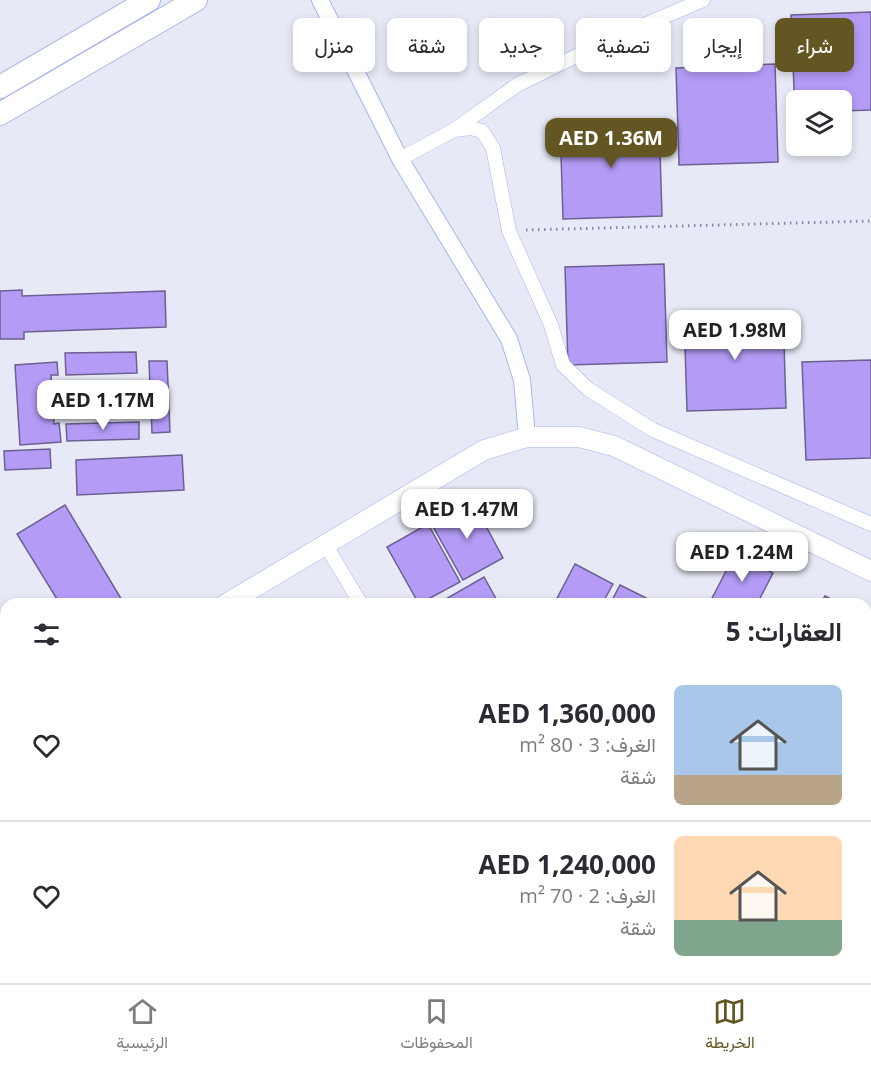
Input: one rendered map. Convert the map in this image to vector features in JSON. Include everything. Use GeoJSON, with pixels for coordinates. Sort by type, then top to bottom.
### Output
{"type":"FeatureCollection","features":[{"type":"Feature","properties":{"kind":"highway"},"geometry":{"type":"LineString","coordinates":[[0,87],[149,0]]}},
{"type":"Feature","properties":{"kind":"highway"},"geometry":{"type":"LineString","coordinates":[[0,114],[196,0]]}},
{"type":"Feature","properties":{"kind":"main road"},"geometry":{"type":"LineString","coordinates":[[236,598],[484,450],[527,437],[579,437],[614,446],[871,572]]}},
{"type":"Feature","properties":{"kind":"street"},"geometry":{"type":"LineString","coordinates":[[320,0],[400,159],[509,339],[522,380],[527,437]]}},
{"type":"Feature","properties":{"kind":"street"},"geometry":{"type":"LineString","coordinates":[[400,159],[454,130],[518,85],[609,40],[703,0]]}},
{"type":"Feature","properties":{"kind":"street"},"geometry":{"type":"LineString","coordinates":[[454,130],[471,128],[482,131],[493,148],[509,231],[551,325],[563,365],[588,389],[652,430],[871,524]]}},
{"type":"Feature","properties":{"kind":"street"},"geometry":{"type":"LineString","coordinates":[[326,544],[358,598]]}},
{"type":"Feature","properties":{"kind":"path"},"geometry":{"type":"LineString","coordinates":[[509,231],[871,221]]}},
{"type":"Feature","properties":{"kind":"water"},"geometry":{"type":"Polygon","coordinates":[[[131,382],[131,410],[92,412],[91,384],[131,382]]]}},
{"type":"Feature","properties":{"kind":"building"},"geometry":{"type":"Polygon","coordinates":[[[871,12],[871,110],[852,111],[852,90],[794,90],[793,72],[854,72],[854,18],[791,18],[791,15],[871,12]]]}},
{"type":"Feature","properties":{"kind":"building"},"geometry":{"type":"Polygon","coordinates":[[[763,64],[775,64],[778,162],[679,165],[676,68],[683,68],[683,72],[763,72],[763,64]]]}},
{"type":"Feature","properties":{"kind":"building"},"geometry":{"type":"Polygon","coordinates":[[[659,119],[662,216],[563,219],[560,122],[659,119]]]}},
{"type":"Feature","properties":{"kind":"building"},"geometry":{"type":"Polygon","coordinates":[[[664,264],[667,362],[568,365],[565,267],[664,264]]]}},
{"type":"Feature","properties":{"kind":"building"},"geometry":{"type":"Polygon","coordinates":[[[22,290],[22,296],[165,291],[166,327],[24,332],[24,339],[0,339],[0,291],[22,290]]]}},
{"type":"Feature","properties":{"kind":"building"},"geometry":{"type":"Polygon","coordinates":[[[783,311],[786,408],[687,411],[684,314],[783,311]]]}},
{"type":"Feature","properties":{"kind":"building"},"geometry":{"type":"Polygon","coordinates":[[[136,352],[137,373],[66,375],[65,353],[136,352]]]}},
{"type":"Feature","properties":{"kind":"building"},"geometry":{"type":"Polygon","coordinates":[[[871,360],[871,458],[806,460],[802,362],[871,360]]]}},
{"type":"Feature","properties":{"kind":"building"},"geometry":{"type":"Polygon","coordinates":[[[149,361],[167,361],[170,432],[152,433],[149,361]]]}},
{"type":"Feature","properties":{"kind":"building"},"geometry":{"type":"Polygon","coordinates":[[[57,362],[58,375],[51,375],[54,424],[59,423],[61,442],[20,445],[15,365],[57,362]]]}},
{"type":"Feature","properties":{"kind":"building"},"geometry":{"type":"Polygon","coordinates":[[[139,422],[139,439],[67,441],[66,424],[139,422]]]}},
{"type":"Feature","properties":{"kind":"building"},"geometry":{"type":"Polygon","coordinates":[[[50,449],[51,468],[5,470],[4,451],[50,449]]]}},
{"type":"Feature","properties":{"kind":"building"},"geometry":{"type":"Polygon","coordinates":[[[182,455],[184,490],[77,495],[76,460],[182,455]]]}},
{"type":"Feature","properties":{"kind":"building"},"geometry":{"type":"Polygon","coordinates":[[[472,500],[503,558],[463,580],[431,523],[472,500]]]}},
{"type":"Feature","properties":{"kind":"building"},"geometry":{"type":"Polygon","coordinates":[[[65,505],[121,598],[56,598],[17,534],[65,505]]]}},
{"type":"Feature","properties":{"kind":"building"},"geometry":{"type":"Polygon","coordinates":[[[428,524],[460,582],[430,598],[416,598],[387,547],[428,524]]]}},
{"type":"Feature","properties":{"kind":"building"},"geometry":{"type":"Polygon","coordinates":[[[735,554],[773,573],[760,598],[712,598],[735,554]]]}},
{"type":"Feature","properties":{"kind":"building"},"geometry":{"type":"Polygon","coordinates":[[[575,564],[613,584],[605,598],[557,598],[575,564]]]}},
{"type":"Feature","properties":{"kind":"building"},"geometry":{"type":"Polygon","coordinates":[[[484,577],[496,598],[447,598],[484,577]]]}},
{"type":"Feature","properties":{"kind":"building"},"geometry":{"type":"Polygon","coordinates":[[[620,585],[646,598],[613,598],[620,585]]]}}]}
